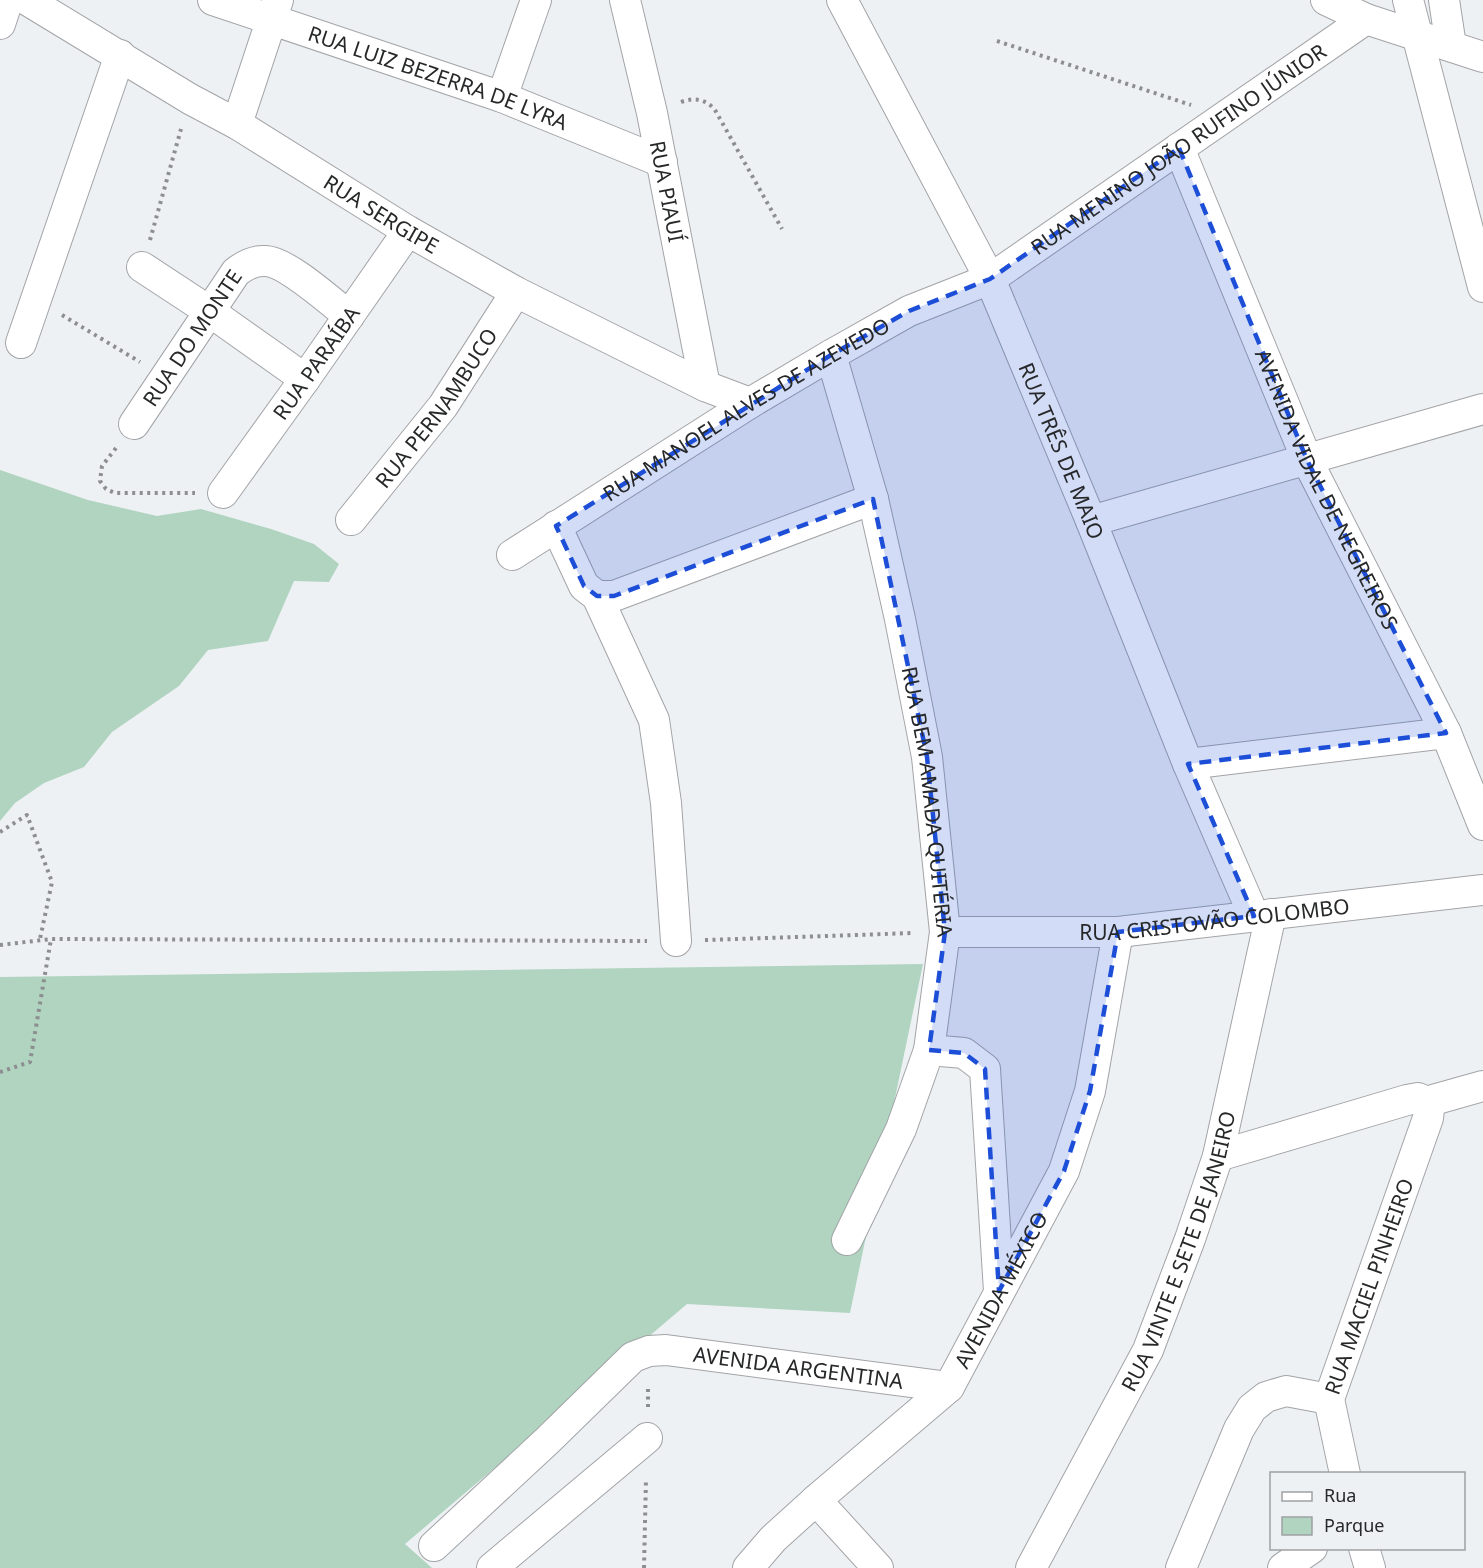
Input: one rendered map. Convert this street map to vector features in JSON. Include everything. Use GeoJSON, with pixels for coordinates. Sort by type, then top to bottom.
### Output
{"type":"FeatureCollection","features":[{"type":"Feature","properties":{"kind":"street"},"geometry":{"type":"LineString","coordinates":[[0,24],[8,0]]}},
{"type":"Feature","properties":{"kind":"street","name":"RUA SERGIPE"},"geometry":{"type":"LineString","coordinates":[[27,0],[190,99],[237,124],[408,231],[516,292],[705,386],[750,404]]}},
{"type":"Feature","properties":{"kind":"street","name":"RUA LUIZ BEZERRA DE LYRA"},"geometry":{"type":"LineString","coordinates":[[213,0],[275,9],[662,162]]}},
{"type":"Feature","properties":{"kind":"street"},"geometry":{"type":"LineString","coordinates":[[502,97],[536,0]]}},
{"type":"Feature","properties":{"kind":"street","name":"RUA PIAUÍ"},"geometry":{"type":"LineString","coordinates":[[625,0],[652,113],[705,386]]}},
{"type":"Feature","properties":{"kind":"street","name":"RUA TRÊS DE MAIO"},"geometry":{"type":"LineString","coordinates":[[842,0],[990,279],[1091,521],[1188,764],[1263,915]]}},
{"type":"Feature","properties":{"kind":"street"},"geometry":{"type":"LineString","coordinates":[[1326,0],[1366,19],[1483,57]]}},
{"type":"Feature","properties":{"kind":"street"},"geometry":{"type":"LineString","coordinates":[[1408,0],[1483,287]]}},
{"type":"Feature","properties":{"kind":"street"},"geometry":{"type":"LineString","coordinates":[[1444,0],[1451,46]]}},
{"type":"Feature","properties":{"kind":"street"},"geometry":{"type":"LineString","coordinates":[[237,124],[275,9]]}},
{"type":"Feature","properties":{"kind":"street","name":"RUA MENINO JOÃO RUFINO JÚNIOR"},"geometry":{"type":"LineString","coordinates":[[990,279],[1366,19]]}},
{"type":"Feature","properties":{"kind":"street"},"geometry":{"type":"LineString","coordinates":[[21,343],[120,55]]}},
{"type":"Feature","properties":{"kind":"street","name":"AVENIDA VIDAL DE NEGREIROS"},"geometry":{"type":"LineString","coordinates":[[1179,148],[1307,460],[1446,733],[1483,825]]}},
{"type":"Feature","properties":{"kind":"street","name":"RUA PARAÍBA"},"geometry":{"type":"LineString","coordinates":[[223,493],[408,231]]}},
{"type":"Feature","properties":{"kind":"street","name":"RUA DO MONTE"},"geometry":{"type":"LineString","coordinates":[[134,424],[236,272],[255,261],[267,261],[281,265],[349,316]]}},
{"type":"Feature","properties":{"kind":"street"},"geometry":{"type":"LineString","coordinates":[[142,267],[305,379]]}},
{"type":"Feature","properties":{"kind":"street","name":"RUA MANOEL ALVES DE AZEVEDO"},"geometry":{"type":"LineString","coordinates":[[512,555],[831,355],[909,311],[990,279]]}},
{"type":"Feature","properties":{"kind":"street","name":"RUA PERNAMBUCO"},"geometry":{"type":"LineString","coordinates":[[351,520],[442,405],[516,292]]}},
{"type":"Feature","properties":{"kind":"street","name":"RUA BEM AMADA QUITÉRIA"},"geometry":{"type":"LineString","coordinates":[[831,355],[873,499],[900,619],[927,757],[945,932],[929,1050],[901,1129],[847,1240]]}},
{"type":"Feature","properties":{"kind":"street"},"geometry":{"type":"LineString","coordinates":[[1091,521],[1483,409]]}},
{"type":"Feature","properties":{"kind":"street"},"geometry":{"type":"LineString","coordinates":[[597,596],[614,596],[873,499]]}},
{"type":"Feature","properties":{"kind":"street"},"geometry":{"type":"LineString","coordinates":[[556,526],[584,586],[597,596],[654,720],[666,803],[676,941]]}},
{"type":"Feature","properties":{"kind":"street"},"geometry":{"type":"LineString","coordinates":[[1188,764],[1446,733]]}},
{"type":"Feature","properties":{"kind":"street","name":"RUA CRISTOVÃO COLOMBO"},"geometry":{"type":"LineString","coordinates":[[945,932],[1119,932],[1483,890]]}},
{"type":"Feature","properties":{"kind":"street","name":"RUA VINTE E SETE DE JANEIRO"},"geometry":{"type":"LineString","coordinates":[[1031,1568],[1148,1350],[1218,1156],[1263,915]]}},
{"type":"Feature","properties":{"kind":"street","name":"AVENIDA MÉXICO"},"geometry":{"type":"LineString","coordinates":[[747,1568],[773,1539],[816,1500],[949,1387],[1064,1171],[1090,1091],[1119,932]]}},
{"type":"Feature","properties":{"kind":"street"},"geometry":{"type":"LineString","coordinates":[[929,1050],[964,1053],[985,1069],[999,1291]]}},
{"type":"Feature","properties":{"kind":"street"},"geometry":{"type":"LineString","coordinates":[[1218,1156],[1407,1100],[1418,1098],[1426,1102],[1483,1086]]}},
{"type":"Feature","properties":{"kind":"street","name":"RUA MACIEL PINHEIRO"},"geometry":{"type":"LineString","coordinates":[[1345,1472],[1329,1399],[1428,1118],[1430,1109],[1426,1102]]}},
{"type":"Feature","properties":{"kind":"street","name":"AVENIDA ARGENTINA"},"geometry":{"type":"LineString","coordinates":[[435,1546],[633,1357],[649,1351],[666,1350],[949,1387]]}},
{"type":"Feature","properties":{"kind":"street"},"geometry":{"type":"LineString","coordinates":[[1181,1568],[1239,1429],[1252,1408],[1266,1397],[1286,1391],[1329,1399]]}},
{"type":"Feature","properties":{"kind":"street"},"geometry":{"type":"LineString","coordinates":[[492,1568],[647,1438]]}},
{"type":"Feature","properties":{"kind":"street"},"geometry":{"type":"LineString","coordinates":[[816,1500],[878,1568]]}},
{"type":"Feature","properties":{"kind":"street"},"geometry":{"type":"LineString","coordinates":[[1283,1568],[1309,1550]]}},
{"type":"Feature","properties":{"kind":"street"},"geometry":{"type":"LineString","coordinates":[[1365,1550],[1370,1568]]}},
{"type":"Feature","properties":{"kind":"path"},"geometry":{"type":"LineString","coordinates":[[997,41],[1226,116]]}},
{"type":"Feature","properties":{"kind":"path"},"geometry":{"type":"LineString","coordinates":[[142,267],[190,99]]}},
{"type":"Feature","properties":{"kind":"path"},"geometry":{"type":"LineString","coordinates":[[652,113],[686,100],[699,99],[709,103],[782,229]]}},
{"type":"Feature","properties":{"kind":"path"},"geometry":{"type":"LineString","coordinates":[[35,299],[165,376]]}},
{"type":"Feature","properties":{"kind":"path"},"geometry":{"type":"LineString","coordinates":[[134,424],[102,466],[100,480],[106,489],[116,493],[223,493]]}},
{"type":"Feature","properties":{"kind":"path"},"geometry":{"type":"LineString","coordinates":[[0,832],[27,815],[52,882],[40,939]]}},
{"type":"Feature","properties":{"kind":"path"},"geometry":{"type":"LineString","coordinates":[[0,945],[40,939],[676,941],[945,932]]}},
{"type":"Feature","properties":{"kind":"path"},"geometry":{"type":"LineString","coordinates":[[0,1072],[30,1062],[51,939]]}},
{"type":"Feature","properties":{"kind":"highlighted area"},"geometry":{"type":"Polygon","coordinates":[[[1179,148],[1307,460],[1446,733],[1188,764],[1254,916],[1118,932],[1090,1091],[1064,1171],[999,1291],[985,1069],[964,1053],[929,1050],[945,932],[927,757],[873,499],[614,596],[597,596],[584,586],[556,526],[831,355],[909,311],[990,279],[1179,148]]]}},
{"type":"Feature","properties":{"kind":"green space"},"geometry":{"type":"Polygon","coordinates":[[[0,470],[88,500],[157,516],[201,509],[314,544],[339,564],[329,582],[294,581],[268,641],[208,650],[179,686],[112,732],[84,767],[44,783],[15,803],[0,821],[0,470]]]}},
{"type":"Feature","properties":{"kind":"green space"},"geometry":{"type":"Polygon","coordinates":[[[923,964],[850,1313],[687,1304],[405,1544],[432,1568],[0,1568],[0,977],[923,964]]]}}]}
